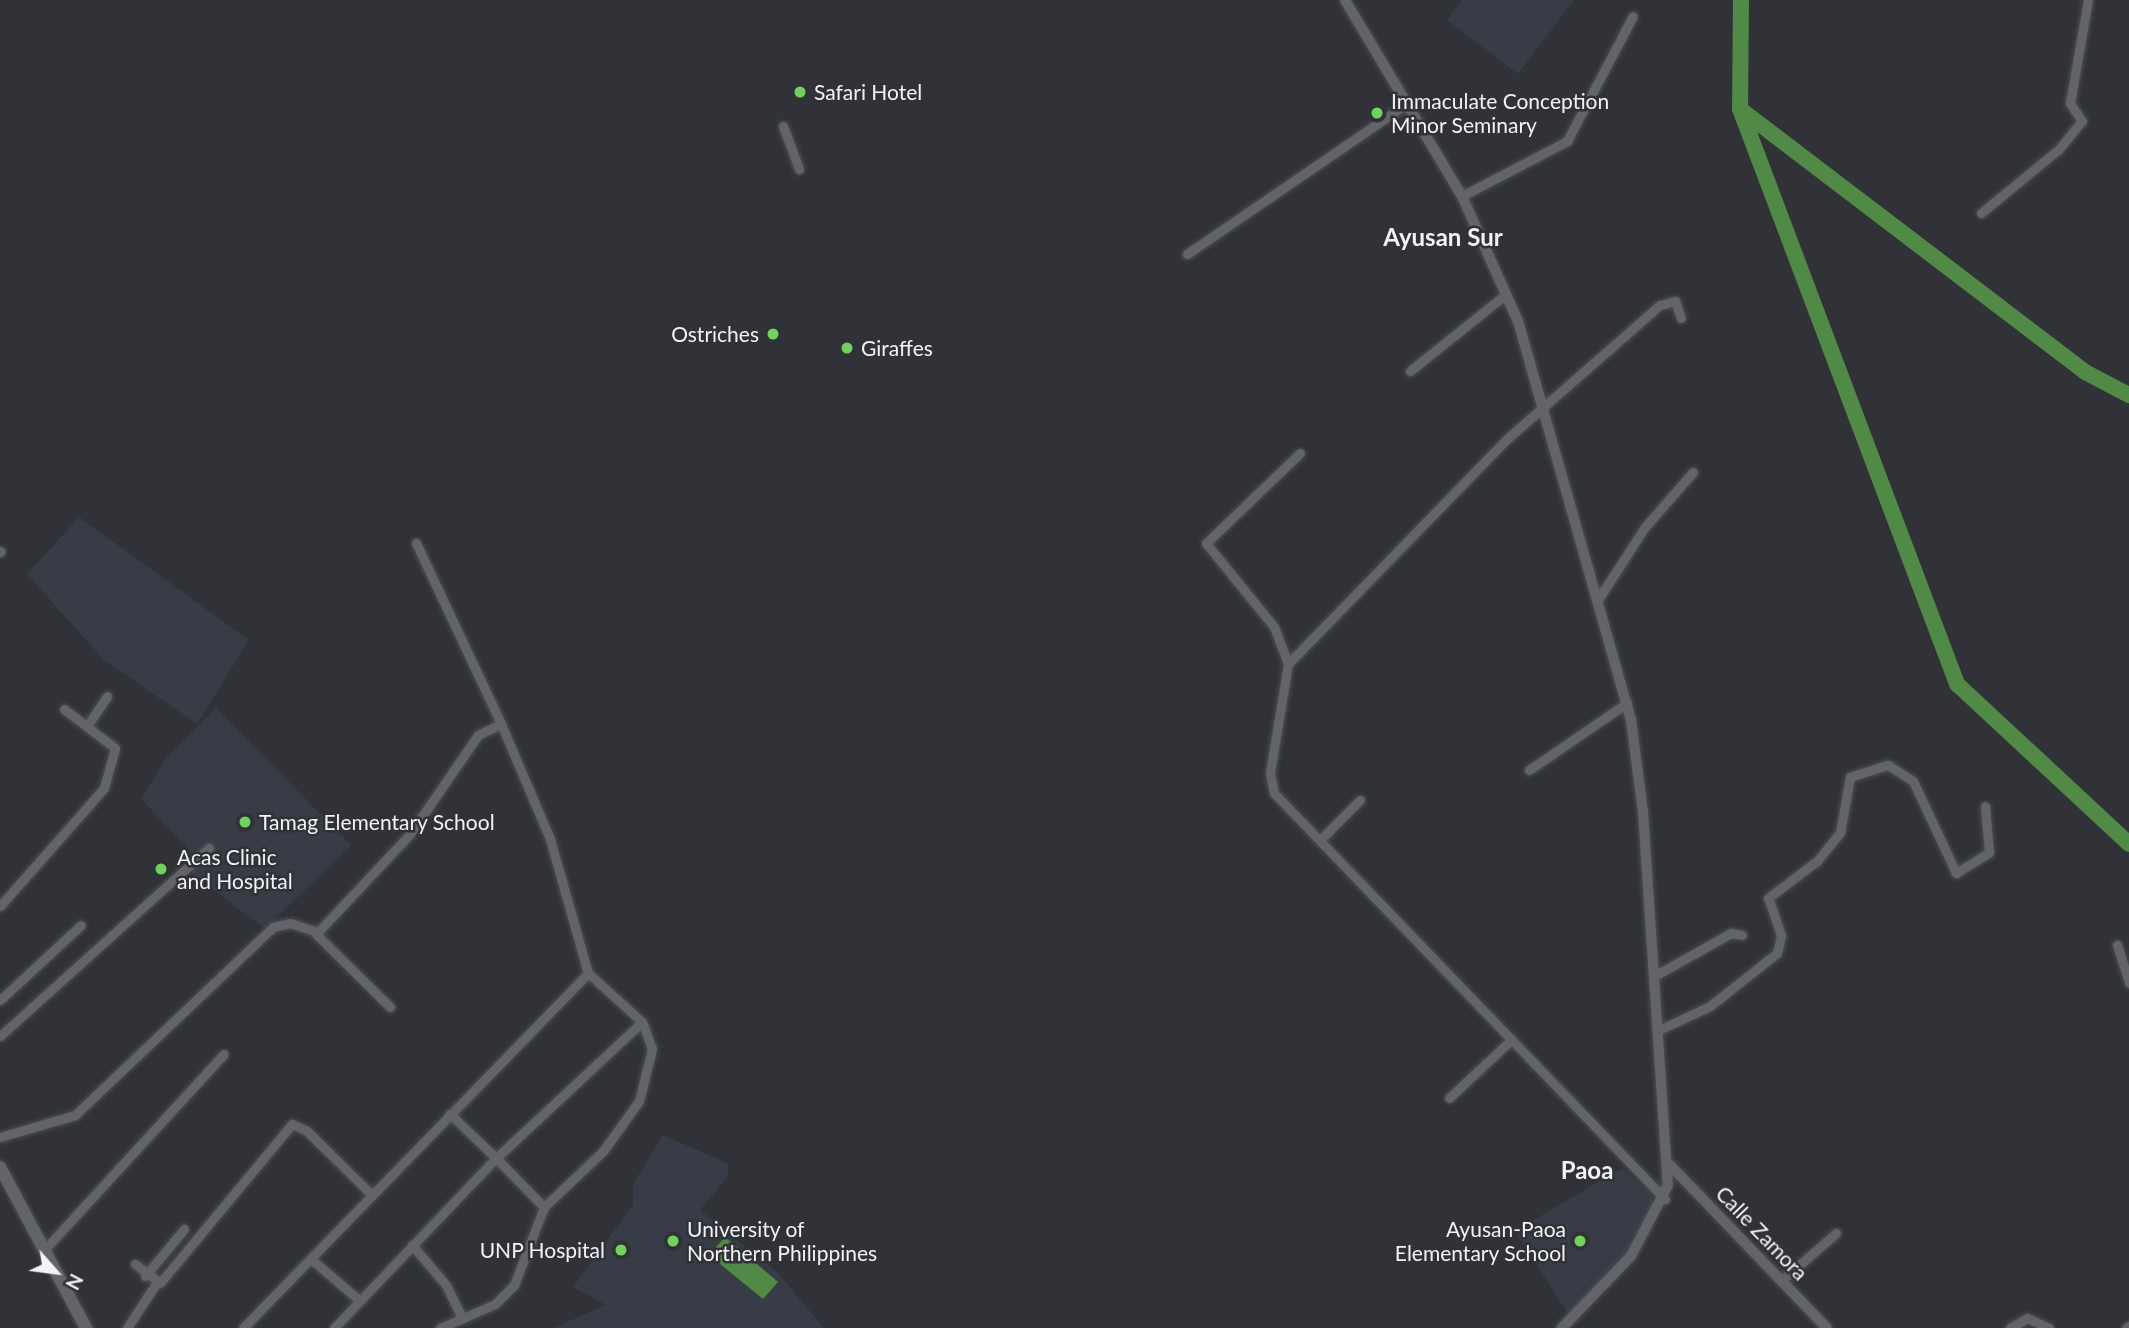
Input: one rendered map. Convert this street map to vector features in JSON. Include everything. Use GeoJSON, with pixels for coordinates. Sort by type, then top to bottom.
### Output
{"type":"FeatureCollection","features":[{"type":"Feature","properties":{"kind":"main road"},"geometry":{"type":"LineString","coordinates":[[0,1167],[46,1248],[86,1328]]}},
{"type":"Feature","properties":{"kind":"street"},"geometry":{"type":"LineString","coordinates":[[1345,0],[1462,196],[1506,294],[1544,407],[1627,703],[1656,975],[1670,1164],[1665,1199],[1630,1256],[1566,1324],[1550,1328]]}},
{"type":"Feature","properties":{"kind":"street"},"geometry":{"type":"LineString","coordinates":[[1980,213],[2059,149],[2082,121],[2070,103],[2088,0]]}},
{"type":"Feature","properties":{"kind":"street"},"geometry":{"type":"LineString","coordinates":[[1462,196],[1567,141],[1633,16]]}},
{"type":"Feature","properties":{"kind":"street"},"geometry":{"type":"LineString","coordinates":[[1186,254],[1406,104]]}},
{"type":"Feature","properties":{"kind":"street"},"geometry":{"type":"LineString","coordinates":[[783,126],[799,169]]}},
{"type":"Feature","properties":{"kind":"street"},"geometry":{"type":"LineString","coordinates":[[1410,371],[1506,294]]}},
{"type":"Feature","properties":{"kind":"street"},"geometry":{"type":"LineString","coordinates":[[1288,664],[1544,407],[1660,305],[1675,301],[1681,318]]}},
{"type":"Feature","properties":{"kind":"street"},"geometry":{"type":"LineString","coordinates":[[1300,453],[1206,543],[1274,627],[1288,664],[1271,786],[1283,806],[1321,839],[1510,1041],[1665,1199]]}},
{"type":"Feature","properties":{"kind":"street"},"geometry":{"type":"LineString","coordinates":[[1599,598],[1645,527],[1693,472]]}},
{"type":"Feature","properties":{"kind":"street"},"geometry":{"type":"LineString","coordinates":[[416,543],[501,724],[550,839],[588,973],[642,1022],[652,1049],[639,1101],[603,1151],[544,1207],[514,1285],[495,1304],[440,1328]]}},
{"type":"Feature","properties":{"kind":"street"},"geometry":{"type":"LineString","coordinates":[[87,726],[107,696]]}},
{"type":"Feature","properties":{"kind":"street"},"geometry":{"type":"LineString","coordinates":[[1529,770],[1627,703]]}},
{"type":"Feature","properties":{"kind":"street"},"geometry":{"type":"LineString","coordinates":[[0,906],[97,800],[115,748],[64,709]]}},
{"type":"Feature","properties":{"kind":"street"},"geometry":{"type":"LineString","coordinates":[[316,934],[410,834],[478,736],[501,724]]}},
{"type":"Feature","properties":{"kind":"street"},"geometry":{"type":"LineString","coordinates":[[1661,1029],[1710,1006],[1777,953],[1781,935],[1768,898],[1817,861],[1840,833],[1843,791],[1850,777],[1888,765],[1913,781],[1956,873],[1989,852],[1985,806]]}},
{"type":"Feature","properties":{"kind":"street"},"geometry":{"type":"LineString","coordinates":[[1321,839],[1360,800]]}},
{"type":"Feature","properties":{"kind":"street"},"geometry":{"type":"LineString","coordinates":[[0,1036],[209,848]]}},
{"type":"Feature","properties":{"kind":"street"},"geometry":{"type":"LineString","coordinates":[[0,1137],[75,1115],[273,927],[300,924],[316,934],[390,1007]]}},
{"type":"Feature","properties":{"kind":"street"},"geometry":{"type":"LineString","coordinates":[[0,1000],[81,925]]}},
{"type":"Feature","properties":{"kind":"street"},"geometry":{"type":"LineString","coordinates":[[1656,975],[1731,933],[1742,935]]}},
{"type":"Feature","properties":{"kind":"street"},"geometry":{"type":"LineString","coordinates":[[2117,945],[2129,983]]}},
{"type":"Feature","properties":{"kind":"street"},"geometry":{"type":"LineString","coordinates":[[243,1328],[588,973]]}},
{"type":"Feature","properties":{"kind":"street"},"geometry":{"type":"LineString","coordinates":[[334,1328],[496,1158],[642,1022]]}},
{"type":"Feature","properties":{"kind":"street"},"geometry":{"type":"LineString","coordinates":[[1449,1098],[1510,1041]]}},
{"type":"Feature","properties":{"kind":"street"},"geometry":{"type":"LineString","coordinates":[[46,1248],[225,1054]]}},
{"type":"Feature","properties":{"kind":"street"},"geometry":{"type":"LineString","coordinates":[[450,1114],[544,1207]]}},
{"type":"Feature","properties":{"kind":"street"},"geometry":{"type":"LineString","coordinates":[[127,1328],[155,1285],[292,1124],[307,1130],[372,1195]]}},
{"type":"Feature","properties":{"kind":"street","name":"Calle Zamora"},"geometry":{"type":"LineString","coordinates":[[1670,1164],[1827,1328]]}},
{"type":"Feature","properties":{"kind":"street"},"geometry":{"type":"LineString","coordinates":[[145,1276],[184,1229]]}},
{"type":"Feature","properties":{"kind":"street"},"geometry":{"type":"LineString","coordinates":[[1781,1281],[1836,1233]]}},
{"type":"Feature","properties":{"kind":"street"},"geometry":{"type":"LineString","coordinates":[[412,1245],[446,1285],[462,1318]]}},
{"type":"Feature","properties":{"kind":"street"},"geometry":{"type":"LineString","coordinates":[[310,1259],[359,1300]]}},
{"type":"Feature","properties":{"kind":"street"},"geometry":{"type":"LineString","coordinates":[[135,1264],[155,1285]]}},
{"type":"Feature","properties":{"kind":"street"},"geometry":{"type":"LineString","coordinates":[[2010,1328],[2028,1318],[2049,1328]]}},
{"type":"Feature","properties":{"kind":"shaded area"},"geometry":{"type":"Polygon","coordinates":[[[1462,0],[1574,0],[1518,74],[1447,20],[1462,0]]]}},
{"type":"Feature","properties":{"kind":"shaded area"},"geometry":{"type":"Polygon","coordinates":[[[79,517],[249,640],[197,724],[104,660],[27,574],[79,517]]]}},
{"type":"Feature","properties":{"kind":"shaded area","name":"Tamag Elementary School"},"geometry":{"type":"Polygon","coordinates":[[[216,708],[351,845],[265,929],[189,871],[191,852],[141,799],[167,757],[216,708]]]}},
{"type":"Feature","properties":{"kind":"shaded area","name":"University of Northern Philippines"},"geometry":{"type":"Polygon","coordinates":[[[663,1135],[729,1164],[727,1178],[700,1210],[778,1273],[824,1328],[553,1328],[606,1305],[573,1287],[633,1205],[633,1184],[663,1135]]]}},
{"type":"Feature","properties":{"kind":"shaded area","name":"Ayusan-Paoa Elementary School"},"geometry":{"type":"Polygon","coordinates":[[[1622,1168],[1652,1194],[1654,1215],[1632,1251],[1569,1315],[1515,1231],[1622,1168]]]}},
{"type":"Feature","properties":{"kind":"shaded area"},"geometry":{"type":"Polygon","coordinates":[[[725,1237],[778,1282],[763,1299],[709,1255],[725,1237]]]}},
{"type":"Feature","properties":{"kind":"waterway"},"geometry":{"type":"LineString","coordinates":[[1741,0],[1740,109],[1957,684],[2129,844]]}},
{"type":"Feature","properties":{"kind":"waterway"},"geometry":{"type":"LineString","coordinates":[[1740,109],[2085,372],[2129,395]]}},
{"type":"Feature","properties":{"kind":"place","name":"Safari Hotel"},"geometry":{"type":"Point","coordinates":[800,92]}},
{"type":"Feature","properties":{"kind":"place","name":"Immaculate Conception Minor Seminary"},"geometry":{"type":"Point","coordinates":[1377,113]}},
{"type":"Feature","properties":{"kind":"place","name":"Ostriches"},"geometry":{"type":"Point","coordinates":[773,334]}},
{"type":"Feature","properties":{"kind":"place","name":"Giraffes"},"geometry":{"type":"Point","coordinates":[847,348]}},
{"type":"Feature","properties":{"kind":"place","name":"Tamag Elementary School"},"geometry":{"type":"Point","coordinates":[245,822]}},
{"type":"Feature","properties":{"kind":"place","name":"Acas Clinic and Hospital"},"geometry":{"type":"Point","coordinates":[161,869]}},
{"type":"Feature","properties":{"kind":"place","name":"University of Northern Philippines"},"geometry":{"type":"Point","coordinates":[673,1241]}},
{"type":"Feature","properties":{"kind":"place","name":"Ayusan-Paoa Elementary School"},"geometry":{"type":"Point","coordinates":[1580,1241]}},
{"type":"Feature","properties":{"kind":"place","name":"UNP Hospital"},"geometry":{"type":"Point","coordinates":[621,1250]}},
{"type":"Feature","properties":{"kind":"district","name":"Ayusan Sur"},"geometry":{"type":"Point","coordinates":[1443,237]}},
{"type":"Feature","properties":{"kind":"district","name":"Paoa"},"geometry":{"type":"Point","coordinates":[1587,1170]}}]}
